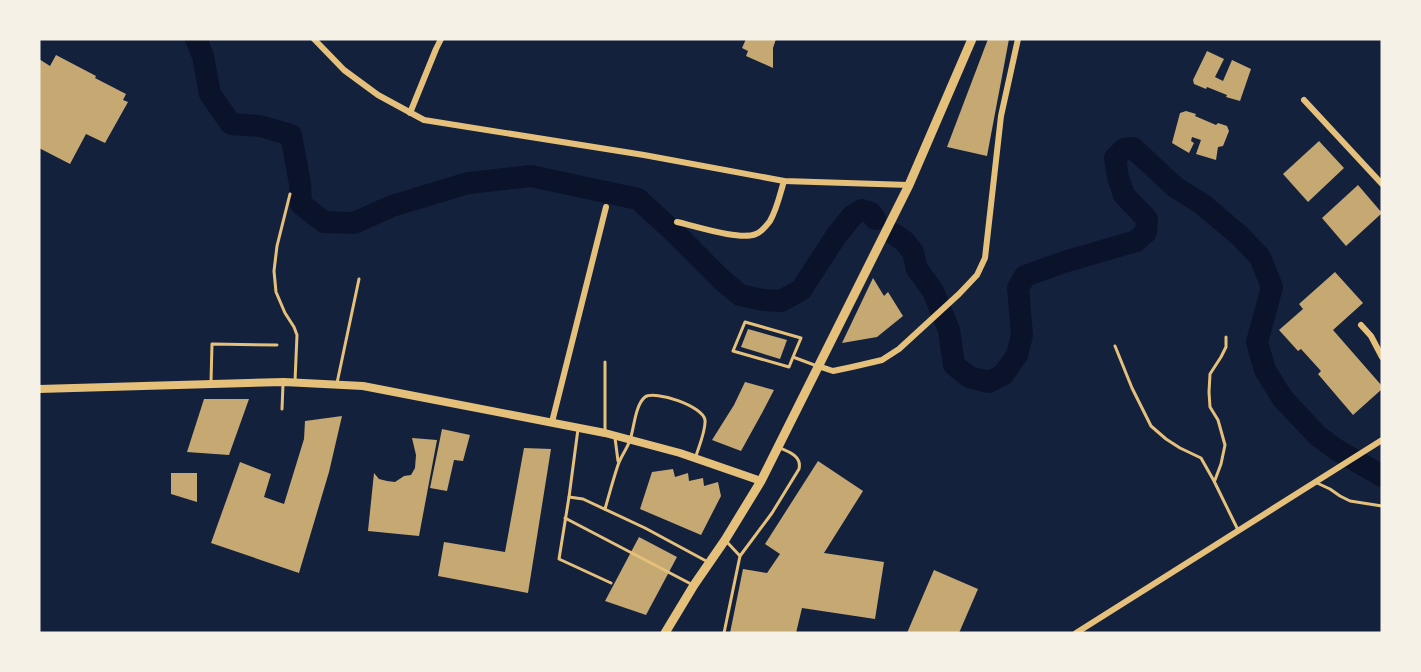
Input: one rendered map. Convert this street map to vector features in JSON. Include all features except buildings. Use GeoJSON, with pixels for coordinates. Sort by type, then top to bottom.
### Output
{"type":"FeatureCollection","features":[{"type":"Feature","properties":{"kind":"main road"},"geometry":{"type":"LineString","coordinates":[[664,633],[761,481],[909,185],[972,39]]}},
{"type":"Feature","properties":{"kind":"street"},"geometry":{"type":"LineString","coordinates":[[314,39],[344,70],[378,95],[424,120],[644,155],[784,181],[909,185]]}},
{"type":"Feature","properties":{"kind":"street"},"geometry":{"type":"LineString","coordinates":[[410,113],[441,39]]}},
{"type":"Feature","properties":{"kind":"street"},"geometry":{"type":"LineString","coordinates":[[819,366],[833,371],[882,360],[899,349],[959,294],[977,274],[985,258],[1001,116],[1018,39]]}},
{"type":"Feature","properties":{"kind":"street"},"geometry":{"type":"LineString","coordinates":[[1304,100],[1382,184]]}},
{"type":"Feature","properties":{"kind":"street"},"geometry":{"type":"LineString","coordinates":[[677,222],[744,236],[757,234],[768,223],[775,210],[784,181]]}},
{"type":"Feature","properties":{"kind":"street"},"geometry":{"type":"LineString","coordinates":[[552,423],[606,207]]}},
{"type":"Feature","properties":{"kind":"street"},"geometry":{"type":"LineString","coordinates":[[1361,325],[1371,336],[1382,357]]}},
{"type":"Feature","properties":{"kind":"street"},"geometry":{"type":"LineString","coordinates":[[39,389],[284,382],[363,386],[614,435],[696,458],[761,481]]}},
{"type":"Feature","properties":{"kind":"street"},"geometry":{"type":"LineString","coordinates":[[1076,633],[1382,440]]}},
{"type":"Feature","properties":{"kind":"lane"},"geometry":{"type":"LineString","coordinates":[[290,194],[277,246],[274,271],[276,292],[297,335],[295,382]]}},
{"type":"Feature","properties":{"kind":"lane"},"geometry":{"type":"LineString","coordinates":[[336,385],[359,279]]}},
{"type":"Feature","properties":{"kind":"lane"},"geometry":{"type":"LineString","coordinates":[[745,322],[801,338],[793,357],[789,367],[733,351],[745,322]]}},
{"type":"Feature","properties":{"kind":"lane"},"geometry":{"type":"LineString","coordinates":[[1214,481],[1225,445],[1221,429],[1210,407],[1210,374],[1226,347],[1226,337]]}},
{"type":"Feature","properties":{"kind":"lane"},"geometry":{"type":"LineString","coordinates":[[211,384],[212,345],[277,345]]}},
{"type":"Feature","properties":{"kind":"lane"},"geometry":{"type":"LineString","coordinates":[[1115,346],[1132,388],[1152,426],[1166,439],[1201,458],[1238,530]]}},
{"type":"Feature","properties":{"kind":"lane"},"geometry":{"type":"LineString","coordinates":[[793,357],[819,366]]}},
{"type":"Feature","properties":{"kind":"lane"},"geometry":{"type":"LineString","coordinates":[[605,362],[605,433]]}},
{"type":"Feature","properties":{"kind":"lane"},"geometry":{"type":"LineString","coordinates":[[282,409],[284,382]]}},
{"type":"Feature","properties":{"kind":"lane"},"geometry":{"type":"LineString","coordinates":[[605,509],[639,406],[645,397],[650,395],[671,399],[688,404],[700,411],[705,419],[696,458]]}},
{"type":"Feature","properties":{"kind":"lane"},"geometry":{"type":"LineString","coordinates":[[578,428],[558,559],[611,583]]}},
{"type":"Feature","properties":{"kind":"lane"},"geometry":{"type":"LineString","coordinates":[[614,435],[619,463]]}},
{"type":"Feature","properties":{"kind":"lane"},"geometry":{"type":"LineString","coordinates":[[724,633],[740,555],[772,513],[800,463],[793,454],[778,447]]}},
{"type":"Feature","properties":{"kind":"lane"},"geometry":{"type":"LineString","coordinates":[[1315,483],[1350,501],[1382,506]]}},
{"type":"Feature","properties":{"kind":"lane"},"geometry":{"type":"LineString","coordinates":[[569,497],[582,499],[605,509],[709,563]]}},
{"type":"Feature","properties":{"kind":"lane"},"geometry":{"type":"LineString","coordinates":[[565,518],[694,585]]}},
{"type":"Feature","properties":{"kind":"lane"},"geometry":{"type":"LineString","coordinates":[[725,540],[740,555]]}},
{"type":"Feature","properties":{"kind":"waterway"},"geometry":{"type":"LineString","coordinates":[[196,39],[203,56],[210,94],[231,124],[260,126],[291,135],[300,184],[301,204],[324,222],[354,223],[392,206],[468,183],[531,176],[638,199],[740,295],[781,301],[801,290],[836,236],[853,215],[862,210],[871,213],[875,219]]}},
{"type":"Feature","properties":{"kind":"waterway"},"geometry":{"type":"LineString","coordinates":[[894,234],[913,252],[917,269],[933,291],[949,330],[954,365],[969,377],[989,382],[1003,375],[1017,355],[1022,335],[1018,288],[1025,276],[1136,241],[1146,232],[1147,219],[1124,195],[1115,158],[1124,149],[1133,148],[1175,187],[1202,204],[1240,236],[1260,257],[1272,287],[1257,342],[1265,370],[1283,399],[1318,436],[1337,450],[1382,476]]}}]}
